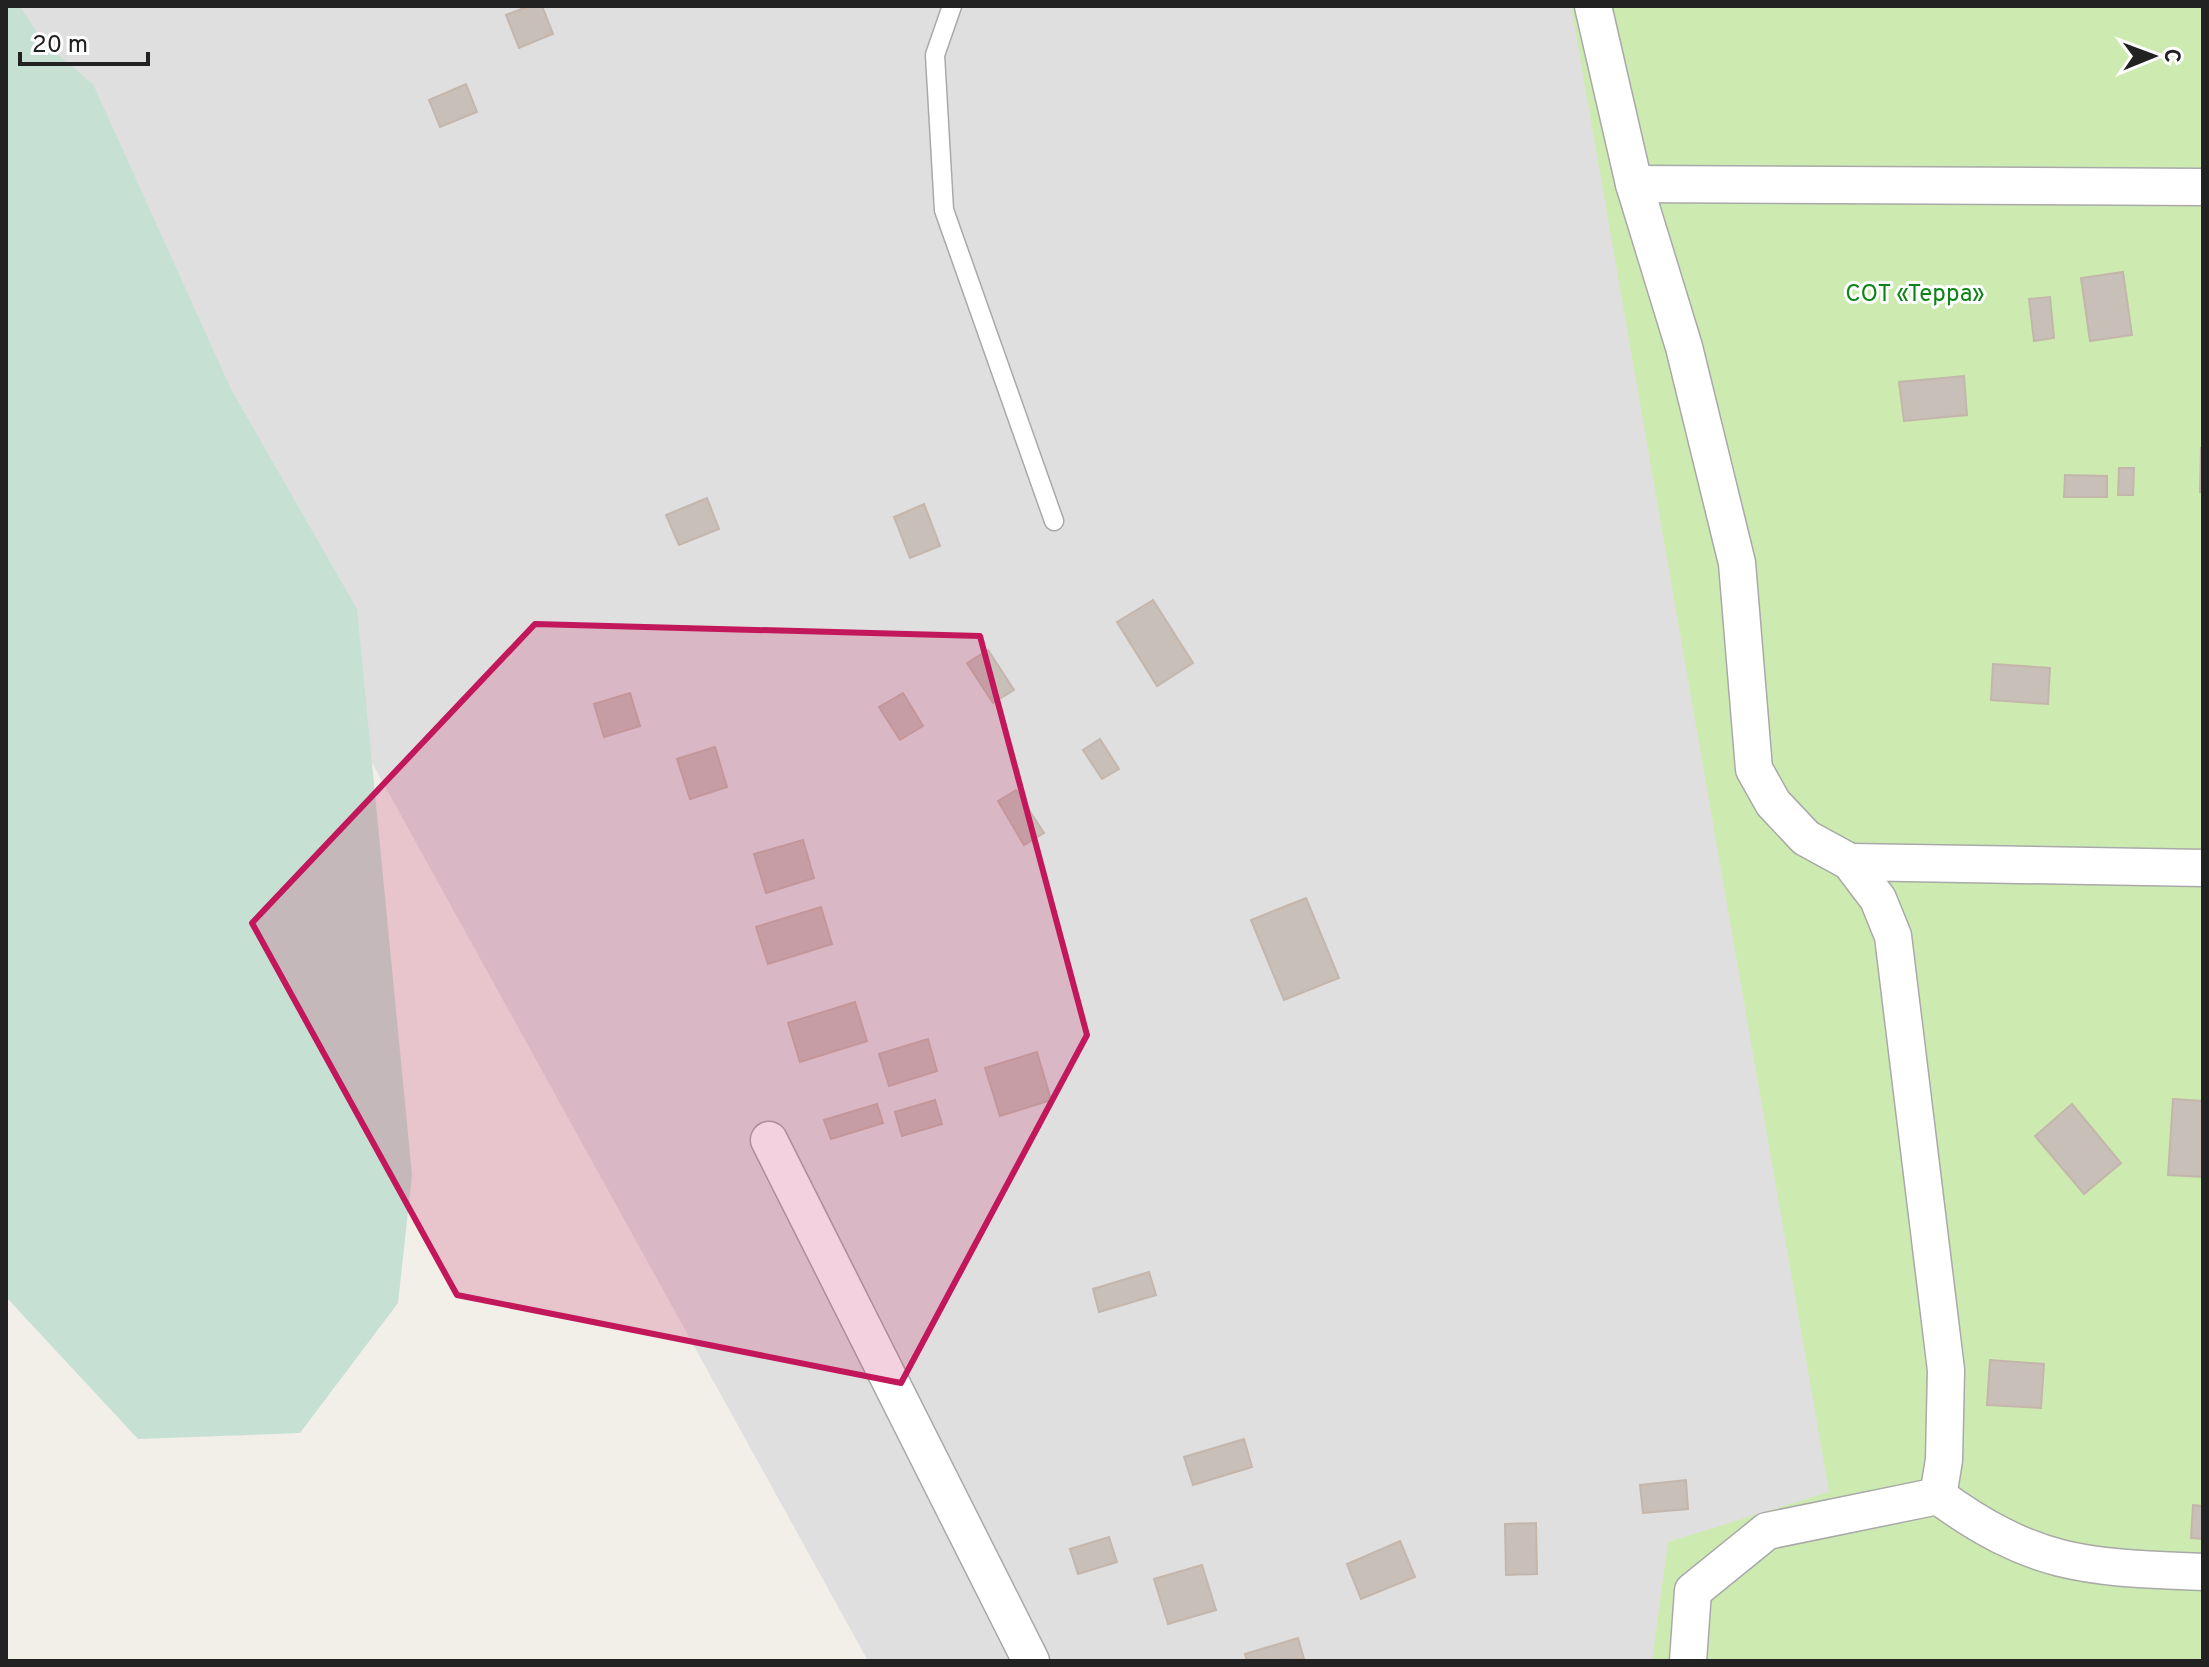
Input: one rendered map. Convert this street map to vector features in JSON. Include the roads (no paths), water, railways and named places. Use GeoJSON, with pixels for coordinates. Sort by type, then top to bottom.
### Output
{"type":"FeatureCollection","features":[{"type":"Feature","properties":{"kind":"street"},"geometry":{"type":"LineString","coordinates":[[1593,6],[1634,184],[1684,347],[1737,563],[1754,769],[1773,803],[1806,838],[1850,862],[1878,899],[1893,936],[1946,1370],[1945,1447],[1938,1496]]}},
{"type":"Feature","properties":{"kind":"street"},"geometry":{"type":"LineString","coordinates":[[1634,184],[2203,187]]}},
{"type":"Feature","properties":{"kind":"street"},"geometry":{"type":"LineString","coordinates":[[1850,862],[2203,868]]}},
{"type":"Feature","properties":{"kind":"street"},"geometry":{"type":"LineString","coordinates":[[769,1140],[1031,1661]]}},
{"type":"Feature","properties":{"kind":"street"},"geometry":{"type":"LineString","coordinates":[[1688,1661],[1693,1591],[1767,1531],[1938,1496],[1984,1529],[2030,1551],[2057,1559],[2116,1568],[2203,1572]]}},
{"type":"Feature","properties":{"kind":"lane"},"geometry":{"type":"LineString","coordinates":[[952,6],[935,55],[944,210],[1054,521]]}},
{"type":"Feature","properties":{"kind":"park label","name":"СОТ «Терра»"},"geometry":{"type":"Point","coordinates":[1915,295]}}]}
